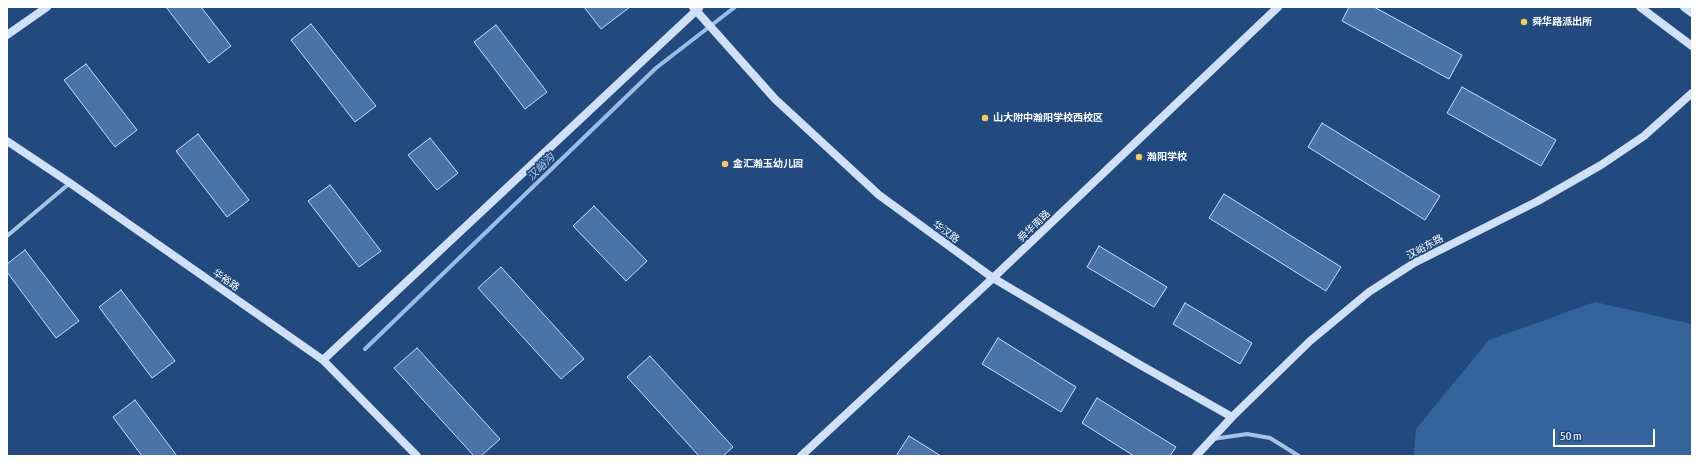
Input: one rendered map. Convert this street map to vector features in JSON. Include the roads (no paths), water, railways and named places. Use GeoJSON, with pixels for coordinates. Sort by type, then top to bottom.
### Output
{"type":"FeatureCollection","features":[{"type":"Feature","properties":{"kind":"street"},"geometry":{"type":"LineString","coordinates":[[7,35],[47,7]]}},
{"type":"Feature","properties":{"kind":"street","name":"舜华南路"},"geometry":{"type":"LineString","coordinates":[[800,456],[993,278],[1278,7]]}},
{"type":"Feature","properties":{"kind":"street"},"geometry":{"type":"LineString","coordinates":[[1640,7],[1692,46]]}},
{"type":"Feature","properties":{"kind":"street"},"geometry":{"type":"LineString","coordinates":[[1684,7],[1692,13]]}},
{"type":"Feature","properties":{"kind":"street"},"geometry":{"type":"LineString","coordinates":[[323,360],[696,8]]}},
{"type":"Feature","properties":{"kind":"street","name":"华汉路"},"geometry":{"type":"LineString","coordinates":[[696,8],[706,22],[775,99],[879,195],[993,278],[1135,362],[1232,417]]}},
{"type":"Feature","properties":{"kind":"street","name":"汉峪东路"},"geometry":{"type":"LineString","coordinates":[[1196,456],[1232,417],[1310,340],[1369,292],[1414,263],[1538,201],[1601,165],[1644,136],[1692,93]]}},
{"type":"Feature","properties":{"kind":"street","name":"华裕路"},"geometry":{"type":"LineString","coordinates":[[7,141],[70,183],[323,360],[417,456]]}},
{"type":"Feature","properties":{"kind":"street"},"geometry":{"type":"LineString","coordinates":[[7,236],[70,183]]}},
{"type":"Feature","properties":{"kind":"street"},"geometry":{"type":"LineString","coordinates":[[1211,439],[1247,434],[1270,438],[1299,456]]}},
{"type":"Feature","properties":{"kind":"waterway","name":"汉峪沟"},"geometry":{"type":"LineString","coordinates":[[365,349],[656,68],[735,7]]}},
{"type":"Feature","properties":{"kind":"place","name":"舜华路派出所"},"geometry":{"type":"Point","coordinates":[1524,22]}},
{"type":"Feature","properties":{"kind":"place","name":"山大附中瀚阳学校西校区"},"geometry":{"type":"Point","coordinates":[985,118]}},
{"type":"Feature","properties":{"kind":"place","name":"瀚阳学校"},"geometry":{"type":"Point","coordinates":[1139,157]}},
{"type":"Feature","properties":{"kind":"place","name":"金汇瀚玉幼儿园"},"geometry":{"type":"Point","coordinates":[725,164]}}]}
